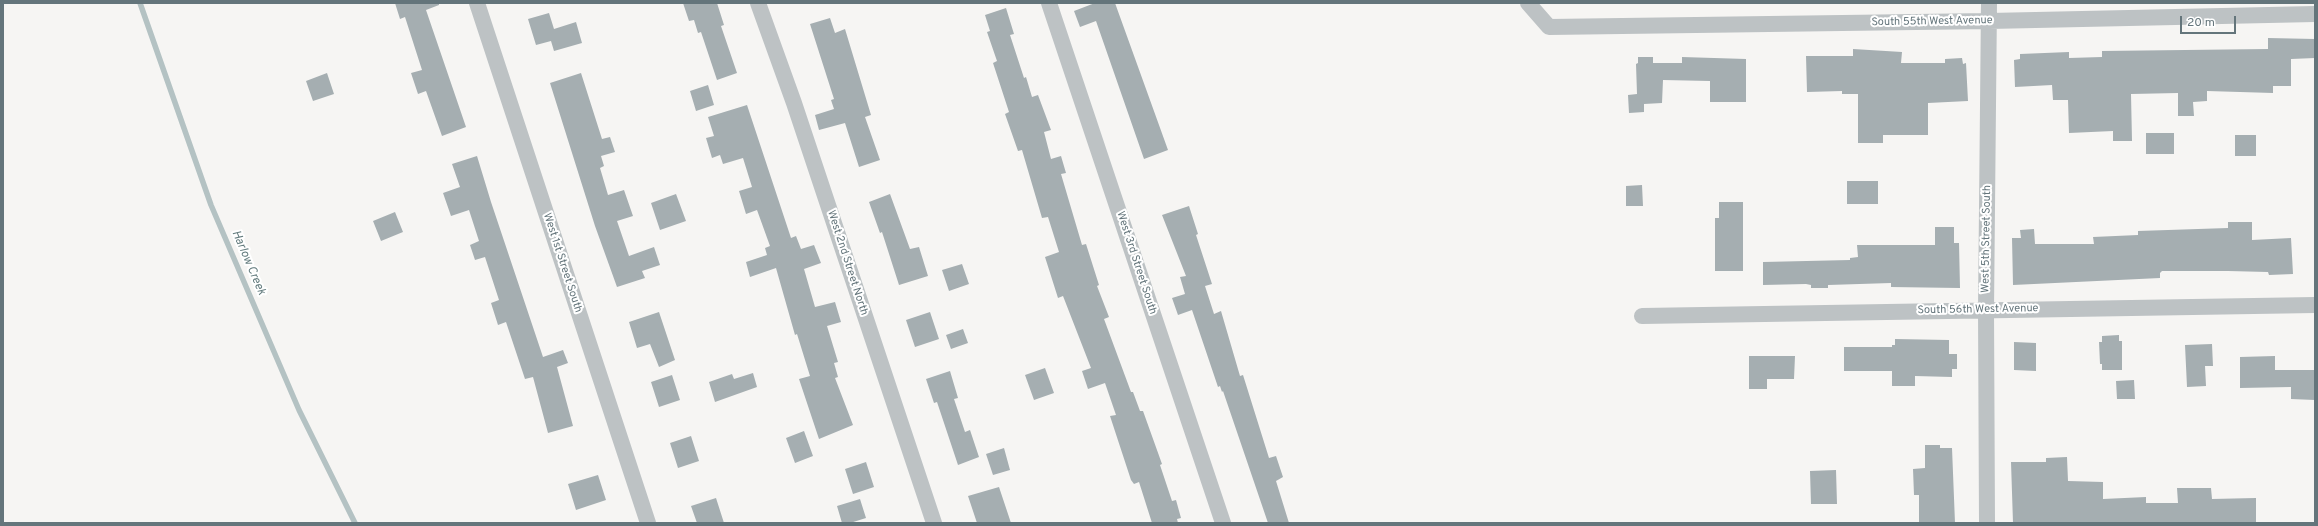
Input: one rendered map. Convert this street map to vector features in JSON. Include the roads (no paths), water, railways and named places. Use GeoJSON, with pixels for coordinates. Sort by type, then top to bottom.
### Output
{"type":"FeatureCollection","features":[{"type":"Feature","properties":{"kind":"street","name":"West 1st Street South"},"geometry":{"type":"LineString","coordinates":[[477,3],[648,523]]}},
{"type":"Feature","properties":{"kind":"street","name":"West 2nd Street North"},"geometry":{"type":"LineString","coordinates":[[758,3],[794,103],[934,523]]}},
{"type":"Feature","properties":{"kind":"street","name":"West 3rd Street South"},"geometry":{"type":"LineString","coordinates":[[1049,3],[1223,523]]}},
{"type":"Feature","properties":{"kind":"street","name":"South 55th West Avenue"},"geometry":{"type":"LineString","coordinates":[[1528,3],[1550,27],[1989,21],[2315,14]]}},
{"type":"Feature","properties":{"kind":"street","name":"West 5th Street South"},"geometry":{"type":"LineString","coordinates":[[1987,523],[1986,310],[1989,3]]}},
{"type":"Feature","properties":{"kind":"street","name":"South 56th West Avenue"},"geometry":{"type":"LineString","coordinates":[[1642,316],[2315,305]]}},
{"type":"Feature","properties":{"kind":"waterway","name":"Harlow Creek"},"geometry":{"type":"LineString","coordinates":[[140,3],[211,205],[299,410],[355,523]]}}]}
